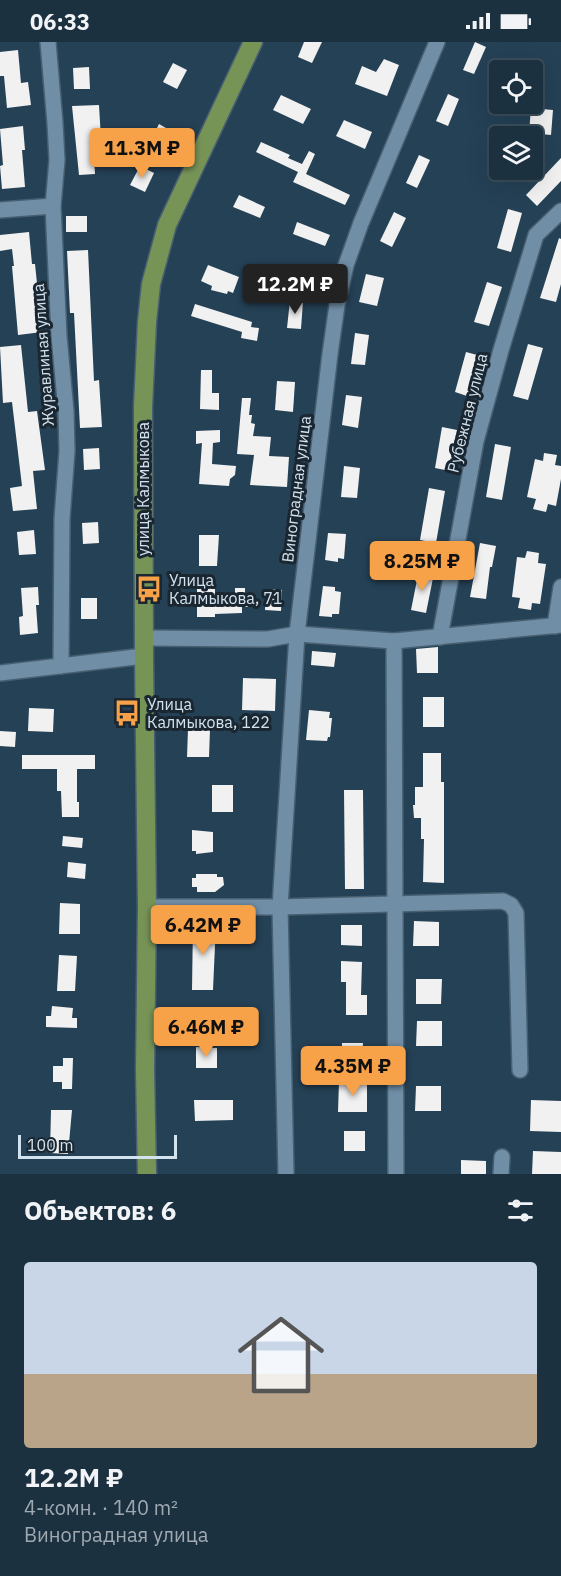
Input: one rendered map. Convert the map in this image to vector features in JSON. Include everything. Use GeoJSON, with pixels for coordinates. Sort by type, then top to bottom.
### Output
{"type":"FeatureCollection","features":[{"type":"Feature","properties":{"kind":"main road","name":"улица Калмыкова"},"geometry":{"type":"LineString","coordinates":[[147,1174],[143,406],[151,284],[167,225],[253,42]]}},
{"type":"Feature","properties":{"kind":"street","name":"Журавлиная улица"},"geometry":{"type":"LineString","coordinates":[[48,42],[57,160],[53,206],[67,451],[63,519],[61,666]]}},
{"type":"Feature","properties":{"kind":"street","name":"Виноградная улица"},"geometry":{"type":"LineString","coordinates":[[286,1174],[280,907],[297,634],[337,305],[346,265],[361,223],[437,42]]}},
{"type":"Feature","properties":{"kind":"street"},"geometry":{"type":"LineString","coordinates":[[0,210],[53,206]]}},
{"type":"Feature","properties":{"kind":"street","name":"Рубежная улица"},"geometry":{"type":"LineString","coordinates":[[440,637],[476,441],[501,350],[536,235],[561,211]]}},
{"type":"Feature","properties":{"kind":"street"},"geometry":{"type":"LineString","coordinates":[[0,673],[61,666],[144,647],[283,638],[297,634],[394,641],[558,625],[561,587]]}},
{"type":"Feature","properties":{"kind":"street"},"geometry":{"type":"LineString","coordinates":[[394,641],[396,1174]]}},
{"type":"Feature","properties":{"kind":"street"},"geometry":{"type":"LineString","coordinates":[[147,907],[280,907],[503,901],[512,905],[516,913],[520,1070]]}},
{"type":"Feature","properties":{"kind":"street"},"geometry":{"type":"LineString","coordinates":[[501,1174],[502,1157]]}},
{"type":"Feature","properties":{"kind":"building"},"geometry":{"type":"Polygon","coordinates":[[[304,42],[322,42],[312,63],[298,57],[304,42]]]}},
{"type":"Feature","properties":{"kind":"building"},"geometry":{"type":"Polygon","coordinates":[[[475,42],[486,47],[474,74],[463,70],[475,42]]]}},
{"type":"Feature","properties":{"kind":"building"},"geometry":{"type":"Polygon","coordinates":[[[18,50],[21,83],[28,82],[31,105],[7,108],[4,76],[0,76],[0,52],[18,50]]]}},
{"type":"Feature","properties":{"kind":"building"},"geometry":{"type":"Polygon","coordinates":[[[384,59],[399,65],[387,96],[355,84],[362,66],[376,72],[384,59]]]}},
{"type":"Feature","properties":{"kind":"building"},"geometry":{"type":"Polygon","coordinates":[[[173,63],[187,70],[177,89],[163,82],[173,63]]]}},
{"type":"Feature","properties":{"kind":"building"},"geometry":{"type":"Polygon","coordinates":[[[89,67],[90,89],[74,89],[73,68],[89,67]]]}},
{"type":"Feature","properties":{"kind":"building"},"geometry":{"type":"Polygon","coordinates":[[[448,94],[459,99],[448,126],[436,121],[448,94]]]}},
{"type":"Feature","properties":{"kind":"building"},"geometry":{"type":"Polygon","coordinates":[[[281,95],[311,109],[303,124],[273,110],[281,95]]]}},
{"type":"Feature","properties":{"kind":"building"},"geometry":{"type":"Polygon","coordinates":[[[99,105],[101,139],[93,140],[95,174],[79,175],[72,106],[99,105]]]}},
{"type":"Feature","properties":{"kind":"building"},"geometry":{"type":"Polygon","coordinates":[[[543,109],[553,110],[551,135],[543,134],[543,126],[530,126],[531,114],[543,114],[543,109]]]}},
{"type":"Feature","properties":{"kind":"building"},"geometry":{"type":"Polygon","coordinates":[[[344,120],[372,132],[365,149],[336,136],[344,120]]]}},
{"type":"Feature","properties":{"kind":"building"},"geometry":{"type":"Polygon","coordinates":[[[159,124],[173,132],[163,151],[149,144],[159,124]]]}},
{"type":"Feature","properties":{"kind":"building"},"geometry":{"type":"Polygon","coordinates":[[[23,126],[25,187],[2,189],[0,129],[23,126]]]}},
{"type":"Feature","properties":{"kind":"building"},"geometry":{"type":"Polygon","coordinates":[[[261,142],[290,155],[288,158],[302,164],[309,151],[315,154],[306,174],[350,195],[345,205],[293,182],[298,172],[256,152],[261,142]]]}},
{"type":"Feature","properties":{"kind":"building"},"geometry":{"type":"Polygon","coordinates":[[[419,155],[430,160],[417,188],[406,183],[419,155]]]}},
{"type":"Feature","properties":{"kind":"building"},"geometry":{"type":"Polygon","coordinates":[[[561,158],[561,181],[537,206],[526,195],[540,180],[543,180],[543,177],[561,158]]]}},
{"type":"Feature","properties":{"kind":"building"},"geometry":{"type":"Polygon","coordinates":[[[140,166],[154,173],[145,192],[130,185],[140,166]]]}},
{"type":"Feature","properties":{"kind":"building"},"geometry":{"type":"Polygon","coordinates":[[[239,195],[265,207],[260,218],[233,207],[239,195]]]}},
{"type":"Feature","properties":{"kind":"building"},"geometry":{"type":"Polygon","coordinates":[[[508,209],[522,213],[511,252],[497,248],[508,209]]]}},
{"type":"Feature","properties":{"kind":"building"},"geometry":{"type":"Polygon","coordinates":[[[394,212],[406,218],[392,247],[380,241],[394,212]]]}},
{"type":"Feature","properties":{"kind":"building"},"geometry":{"type":"Polygon","coordinates":[[[66,216],[87,216],[87,232],[66,232],[66,216]]]}},
{"type":"Feature","properties":{"kind":"building"},"geometry":{"type":"Polygon","coordinates":[[[297,222],[330,235],[325,246],[293,234],[297,222]]]}},
{"type":"Feature","properties":{"kind":"building"},"geometry":{"type":"Polygon","coordinates":[[[29,232],[32,264],[35,264],[42,332],[18,335],[12,249],[0,251],[0,235],[29,232]]]}},
{"type":"Feature","properties":{"kind":"building"},"geometry":{"type":"Polygon","coordinates":[[[559,238],[561,239],[561,284],[556,302],[540,298],[559,238]]]}},
{"type":"Feature","properties":{"kind":"building"},"geometry":{"type":"Polygon","coordinates":[[[88,250],[94,381],[99,380],[102,427],[80,428],[74,313],[70,313],[67,251],[88,250]]]}},
{"type":"Feature","properties":{"kind":"building"},"geometry":{"type":"Polygon","coordinates":[[[208,265],[239,277],[233,293],[228,291],[227,294],[211,290],[212,286],[201,281],[208,265]]]}},
{"type":"Feature","properties":{"kind":"building"},"geometry":{"type":"Polygon","coordinates":[[[366,274],[384,278],[377,306],[359,302],[366,274]]]}},
{"type":"Feature","properties":{"kind":"building"},"geometry":{"type":"Polygon","coordinates":[[[487,282],[502,287],[489,326],[474,322],[487,282]]]}},
{"type":"Feature","properties":{"kind":"building"},"geometry":{"type":"Polygon","coordinates":[[[290,300],[303,301],[301,329],[287,328],[290,300]]]}},
{"type":"Feature","properties":{"kind":"building"},"geometry":{"type":"Polygon","coordinates":[[[195,304],[252,322],[251,327],[259,328],[257,341],[241,338],[242,332],[191,316],[195,304]]]}},
{"type":"Feature","properties":{"kind":"building"},"geometry":{"type":"Polygon","coordinates":[[[355,333],[369,335],[365,365],[351,364],[355,333]]]}},
{"type":"Feature","properties":{"kind":"building"},"geometry":{"type":"Polygon","coordinates":[[[528,344],[543,348],[528,400],[513,396],[528,344]]]}},
{"type":"Feature","properties":{"kind":"building"},"geometry":{"type":"Polygon","coordinates":[[[21,345],[28,412],[37,411],[45,470],[33,471],[37,509],[13,511],[10,488],[22,486],[12,402],[3,403],[0,347],[21,345]]]}},
{"type":"Feature","properties":{"kind":"building"},"geometry":{"type":"Polygon","coordinates":[[[466,352],[481,356],[470,397],[455,392],[466,352]]]}},
{"type":"Feature","properties":{"kind":"building"},"geometry":{"type":"Polygon","coordinates":[[[201,370],[212,370],[212,393],[219,393],[219,410],[200,409],[201,370]]]}},
{"type":"Feature","properties":{"kind":"building"},"geometry":{"type":"Polygon","coordinates":[[[277,381],[295,382],[293,412],[275,410],[277,381]]]}},
{"type":"Feature","properties":{"kind":"building"},"geometry":{"type":"Polygon","coordinates":[[[346,395],[362,397],[358,428],[342,425],[346,395]]]}},
{"type":"Feature","properties":{"kind":"building"},"geometry":{"type":"Polygon","coordinates":[[[242,398],[251,398],[249,415],[252,415],[251,423],[255,424],[253,436],[271,437],[269,456],[289,457],[287,487],[250,485],[254,455],[237,454],[242,398]]]}},
{"type":"Feature","properties":{"kind":"building"},"geometry":{"type":"Polygon","coordinates":[[[442,427],[457,430],[450,471],[435,468],[442,427]]]}},
{"type":"Feature","properties":{"kind":"building"},"geometry":{"type":"Polygon","coordinates":[[[220,430],[220,442],[213,443],[212,464],[236,466],[235,475],[230,479],[229,486],[199,484],[202,443],[196,444],[196,431],[220,430]]]}},
{"type":"Feature","properties":{"kind":"building"},"geometry":{"type":"Polygon","coordinates":[[[495,444],[511,447],[502,500],[486,497],[495,444]]]}},
{"type":"Feature","properties":{"kind":"building"},"geometry":{"type":"Polygon","coordinates":[[[99,448],[100,469],[84,470],[83,449],[99,448]]]}},
{"type":"Feature","properties":{"kind":"building"},"geometry":{"type":"Polygon","coordinates":[[[544,453],[557,455],[555,465],[561,466],[556,506],[548,504],[546,512],[533,509],[536,499],[527,497],[535,459],[543,461],[544,453]]]}},
{"type":"Feature","properties":{"kind":"building"},"geometry":{"type":"Polygon","coordinates":[[[344,466],[360,468],[357,498],[341,497],[344,466]]]}},
{"type":"Feature","properties":{"kind":"building"},"geometry":{"type":"Polygon","coordinates":[[[429,488],[445,491],[436,543],[420,540],[429,488]]]}},
{"type":"Feature","properties":{"kind":"building"},"geometry":{"type":"Polygon","coordinates":[[[98,522],[99,543],[83,544],[82,523],[98,522]]]}},
{"type":"Feature","properties":{"kind":"building"},"geometry":{"type":"Polygon","coordinates":[[[34,530],[36,554],[19,555],[17,532],[34,530]]]}},
{"type":"Feature","properties":{"kind":"building"},"geometry":{"type":"Polygon","coordinates":[[[328,533],[346,534],[344,559],[338,558],[338,562],[325,560],[328,533]]]}},
{"type":"Feature","properties":{"kind":"building"},"geometry":{"type":"Polygon","coordinates":[[[199,535],[219,535],[217,566],[199,566],[199,535]]]}},
{"type":"Feature","properties":{"kind":"building"},"geometry":{"type":"Polygon","coordinates":[[[480,543],[496,546],[492,567],[490,567],[486,599],[470,597],[480,543]]]}},
{"type":"Feature","properties":{"kind":"building"},"geometry":{"type":"Polygon","coordinates":[[[527,551],[539,553],[538,563],[546,564],[540,604],[532,603],[531,610],[518,608],[520,598],[512,597],[517,557],[525,558],[527,551]]]}},
{"type":"Feature","properties":{"kind":"building"},"geometry":{"type":"Polygon","coordinates":[[[419,570],[434,573],[426,613],[411,610],[419,570]]]}},
{"type":"Feature","properties":{"kind":"building"},"geometry":{"type":"Polygon","coordinates":[[[197,583],[211,583],[211,589],[215,589],[215,593],[235,595],[235,588],[245,588],[248,607],[242,607],[242,613],[197,617],[197,583]]]}},
{"type":"Feature","properties":{"kind":"building"},"geometry":{"type":"Polygon","coordinates":[[[323,586],[335,587],[335,591],[341,592],[339,614],[332,614],[332,617],[319,616],[323,586]]]}},
{"type":"Feature","properties":{"kind":"building"},"geometry":{"type":"Polygon","coordinates":[[[38,587],[39,605],[36,605],[38,633],[20,635],[19,617],[23,616],[21,588],[38,587]]]}},
{"type":"Feature","properties":{"kind":"building"},"geometry":{"type":"Polygon","coordinates":[[[266,589],[282,590],[281,611],[265,610],[266,589]]]}},
{"type":"Feature","properties":{"kind":"building"},"geometry":{"type":"Polygon","coordinates":[[[81,598],[97,598],[97,619],[81,619],[81,598]]]}},
{"type":"Feature","properties":{"kind":"building"},"geometry":{"type":"Polygon","coordinates":[[[438,647],[438,673],[417,673],[416,649],[438,647]]]}},
{"type":"Feature","properties":{"kind":"building"},"geometry":{"type":"Polygon","coordinates":[[[312,651],[336,653],[334,667],[311,665],[312,651]]]}},
{"type":"Feature","properties":{"kind":"building"},"geometry":{"type":"Polygon","coordinates":[[[243,678],[276,679],[275,711],[242,710],[243,678]]]}},
{"type":"Feature","properties":{"kind":"building"},"geometry":{"type":"Polygon","coordinates":[[[423,697],[444,697],[444,727],[423,727],[423,697]]]}},
{"type":"Feature","properties":{"kind":"building"},"geometry":{"type":"Polygon","coordinates":[[[29,708],[54,709],[53,732],[28,731],[29,708]]]}},
{"type":"Feature","properties":{"kind":"building"},"geometry":{"type":"Polygon","coordinates":[[[309,710],[330,712],[329,718],[332,718],[330,737],[327,741],[306,740],[309,710]]]}},
{"type":"Feature","properties":{"kind":"building"},"geometry":{"type":"Polygon","coordinates":[[[188,729],[210,730],[209,757],[187,757],[188,729]]]}},
{"type":"Feature","properties":{"kind":"building"},"geometry":{"type":"Polygon","coordinates":[[[0,731],[16,732],[15,747],[0,746],[0,731]]]}},
{"type":"Feature","properties":{"kind":"building"},"geometry":{"type":"Polygon","coordinates":[[[423,753],[441,753],[441,782],[444,782],[444,883],[423,882],[424,839],[421,839],[421,818],[414,818],[413,805],[415,805],[415,787],[423,787],[423,753]]]}},
{"type":"Feature","properties":{"kind":"building"},"geometry":{"type":"Polygon","coordinates":[[[22,755],[95,755],[95,769],[77,769],[79,817],[62,817],[61,791],[57,791],[57,769],[22,769],[22,755]]]}},
{"type":"Feature","properties":{"kind":"building"},"geometry":{"type":"Polygon","coordinates":[[[212,785],[233,785],[233,812],[212,812],[212,785]]]}},
{"type":"Feature","properties":{"kind":"building"},"geometry":{"type":"Polygon","coordinates":[[[344,790],[363,790],[364,889],[345,889],[344,790]]]}},
{"type":"Feature","properties":{"kind":"building"},"geometry":{"type":"Polygon","coordinates":[[[192,830],[213,832],[213,852],[196,854],[196,851],[192,851],[192,830]]]}},
{"type":"Feature","properties":{"kind":"building"},"geometry":{"type":"Polygon","coordinates":[[[63,836],[83,838],[82,848],[62,846],[63,836]]]}},
{"type":"Feature","properties":{"kind":"building"},"geometry":{"type":"Polygon","coordinates":[[[68,862],[86,864],[85,879],[67,877],[68,862]]]}},
{"type":"Feature","properties":{"kind":"building"},"geometry":{"type":"Polygon","coordinates":[[[196,874],[217,874],[217,877],[223,877],[224,885],[215,892],[197,892],[197,887],[192,887],[192,878],[196,878],[196,874]]]}},
{"type":"Feature","properties":{"kind":"building"},"geometry":{"type":"Polygon","coordinates":[[[60,903],[80,904],[80,934],[59,934],[60,903]]]}},
{"type":"Feature","properties":{"kind":"building"},"geometry":{"type":"Polygon","coordinates":[[[414,921],[439,922],[439,946],[413,946],[414,921]]]}},
{"type":"Feature","properties":{"kind":"building"},"geometry":{"type":"Polygon","coordinates":[[[193,922],[216,923],[213,990],[192,990],[193,922]]]}},
{"type":"Feature","properties":{"kind":"building"},"geometry":{"type":"Polygon","coordinates":[[[341,925],[362,925],[362,946],[341,945],[341,925]]]}},
{"type":"Feature","properties":{"kind":"building"},"geometry":{"type":"Polygon","coordinates":[[[59,955],[77,956],[75,991],[57,991],[59,955]]]}},
{"type":"Feature","properties":{"kind":"building"},"geometry":{"type":"Polygon","coordinates":[[[341,961],[362,962],[361,995],[367,995],[367,1015],[346,1015],[346,982],[341,982],[341,961]]]}},
{"type":"Feature","properties":{"kind":"building"},"geometry":{"type":"Polygon","coordinates":[[[416,979],[442,979],[441,1004],[416,1004],[416,979]]]}},
{"type":"Feature","properties":{"kind":"building"},"geometry":{"type":"Polygon","coordinates":[[[52,1006],[73,1008],[72,1018],[77,1018],[77,1028],[46,1027],[46,1016],[51,1016],[52,1006]]]}},
{"type":"Feature","properties":{"kind":"building"},"geometry":{"type":"Polygon","coordinates":[[[417,1021],[442,1021],[442,1046],[416,1046],[417,1021]]]}},
{"type":"Feature","properties":{"kind":"building"},"geometry":{"type":"Polygon","coordinates":[[[342,1043],[363,1043],[362,1063],[342,1063],[342,1043]]]}},
{"type":"Feature","properties":{"kind":"building"},"geometry":{"type":"Polygon","coordinates":[[[196,1047],[217,1048],[217,1068],[196,1068],[196,1047]]]}},
{"type":"Feature","properties":{"kind":"building"},"geometry":{"type":"Polygon","coordinates":[[[63,1058],[73,1058],[72,1089],[62,1089],[62,1082],[53,1082],[53,1066],[63,1066],[63,1058]]]}},
{"type":"Feature","properties":{"kind":"building"},"geometry":{"type":"Polygon","coordinates":[[[339,1081],[367,1081],[367,1112],[338,1112],[339,1081]]]}},
{"type":"Feature","properties":{"kind":"building"},"geometry":{"type":"Polygon","coordinates":[[[416,1086],[441,1086],[441,1111],[415,1111],[416,1086]]]}},
{"type":"Feature","properties":{"kind":"building"},"geometry":{"type":"Polygon","coordinates":[[[194,1100],[233,1100],[233,1120],[195,1121],[194,1100]]]}},
{"type":"Feature","properties":{"kind":"building"},"geometry":{"type":"Polygon","coordinates":[[[531,1100],[561,1101],[561,1132],[530,1131],[531,1100]]]}},
{"type":"Feature","properties":{"kind":"building"},"geometry":{"type":"Polygon","coordinates":[[[51,1110],[72,1110],[68,1154],[50,1153],[51,1110]]]}},
{"type":"Feature","properties":{"kind":"building"},"geometry":{"type":"Polygon","coordinates":[[[344,1131],[365,1131],[365,1151],[344,1151],[344,1131]]]}},
{"type":"Feature","properties":{"kind":"building"},"geometry":{"type":"Polygon","coordinates":[[[533,1151],[561,1152],[561,1174],[532,1174],[533,1151]]]}},
{"type":"Feature","properties":{"kind":"building"},"geometry":{"type":"Polygon","coordinates":[[[461,1160],[486,1161],[486,1174],[461,1174],[461,1160]]]}},
{"type":"Feature","properties":{"kind":"place","name":"Улица Калмыкова, 71"},"geometry":{"type":"Point","coordinates":[149,589]}},
{"type":"Feature","properties":{"kind":"place","name":"Улица Калмыкова, 122"},"geometry":{"type":"Point","coordinates":[127,713]}}]}
